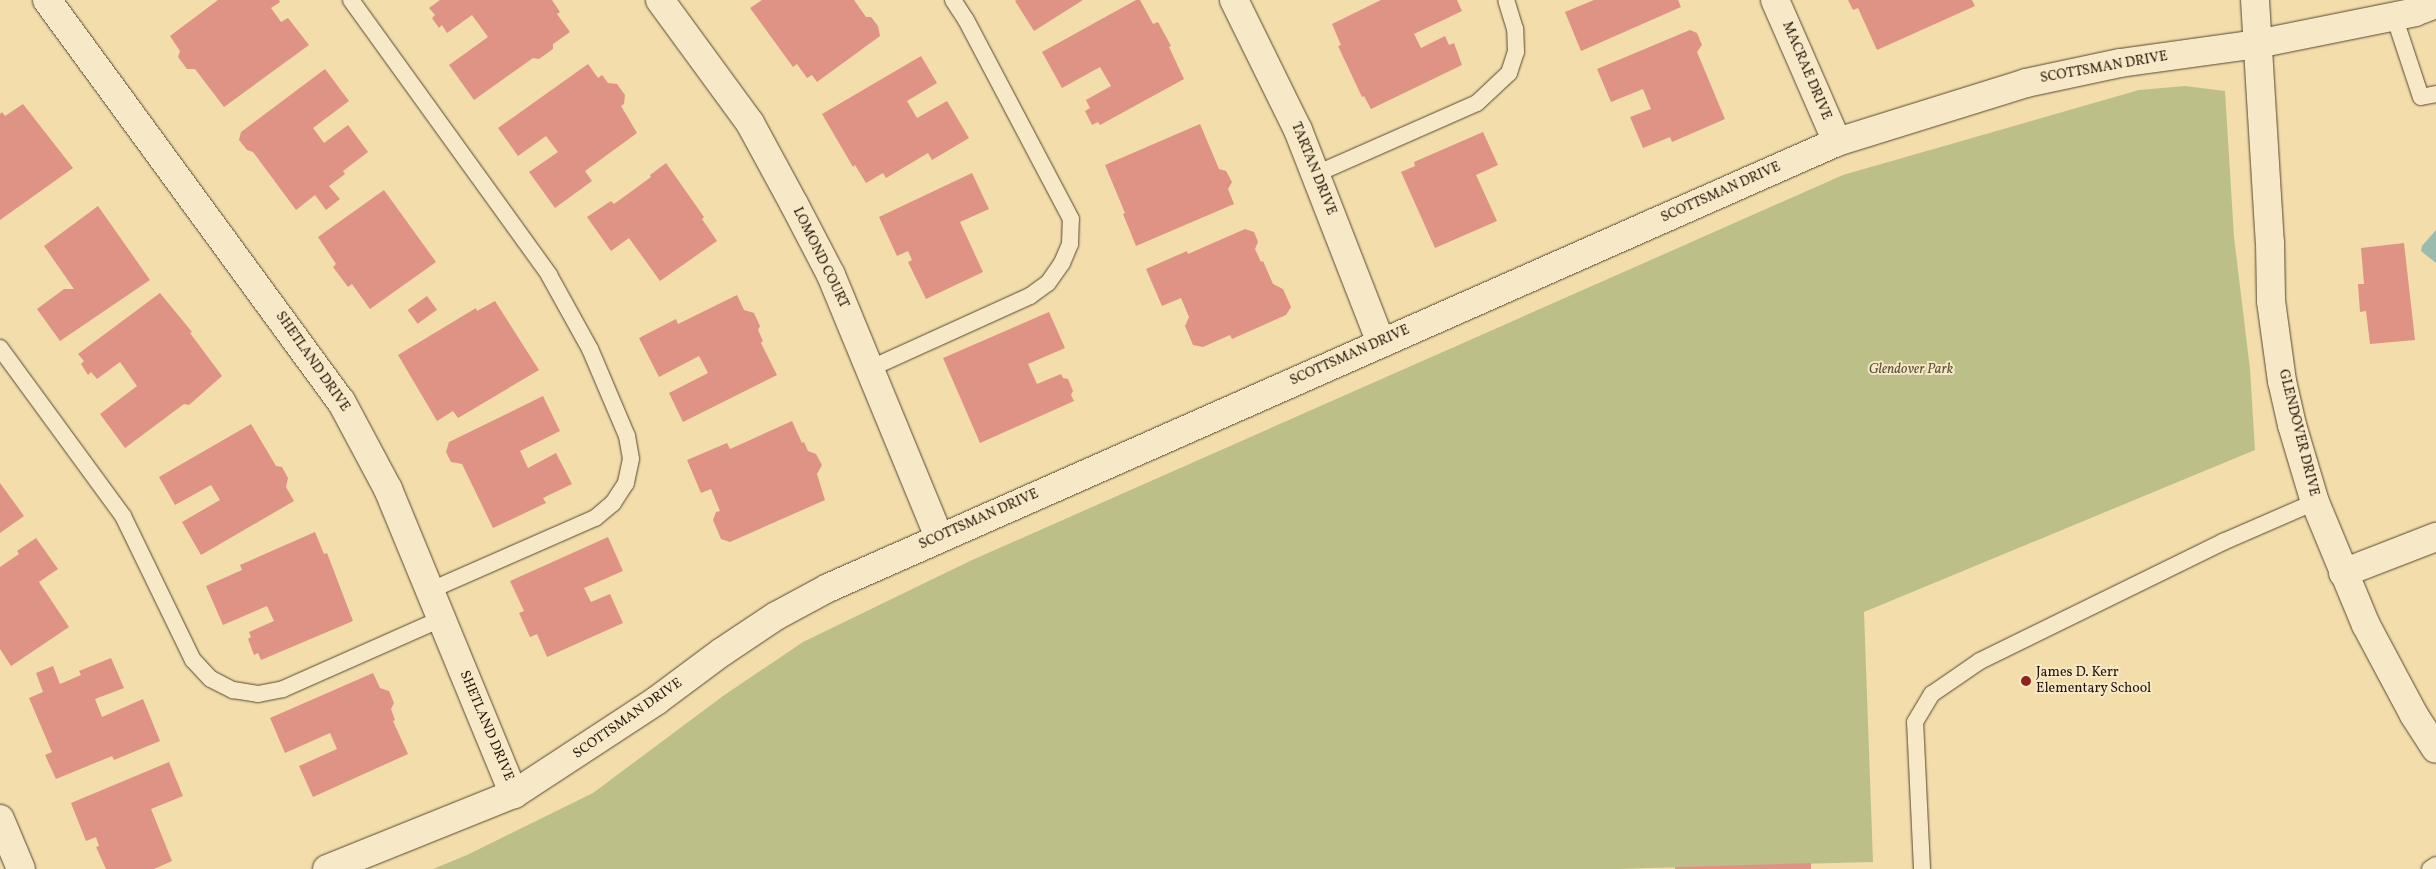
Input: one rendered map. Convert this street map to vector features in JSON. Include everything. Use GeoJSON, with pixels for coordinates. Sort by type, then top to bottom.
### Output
{"type":"FeatureCollection","features":[{"type":"Feature","properties":{"kind":"street","name":"SHETLAND DRIVE"},"geometry":{"type":"LineString","coordinates":[[47,0],[341,401],[388,489],[514,794]]}},
{"type":"Feature","properties":{"kind":"street","name":"LOMOND COURT"},"geometry":{"type":"LineString","coordinates":[[660,0],[750,123],[831,275],[939,537]]}},
{"type":"Feature","properties":{"kind":"street","name":"TARTAN DRIVE"},"geometry":{"type":"LineString","coordinates":[[1234,0],[1298,130],[1381,343]]}},
{"type":"Feature","properties":{"kind":"street","name":"MACRAE DRIVE"},"geometry":{"type":"LineString","coordinates":[[1776,0],[1837,142]]}},
{"type":"Feature","properties":{"kind":"street","name":"GLENDOVER DRIVE"},"geometry":{"type":"LineString","coordinates":[[2255,0],[2272,301],[2282,381],[2314,502],[2343,573],[2366,626],[2414,716],[2436,749]]}},
{"type":"Feature","properties":{"kind":"street","name":"SCOTTSMAN DRIVE"},"geometry":{"type":"LineString","coordinates":[[327,869],[514,794],[648,707],[776,616],[828,588],[939,537],[1837,142],[2026,82],[2120,63],[2257,44],[2416,12],[2436,4]]}},
{"type":"Feature","properties":{"kind":"street"},"geometry":{"type":"LineString","coordinates":[[2343,573],[2436,537]]}},
{"type":"Feature","properties":{"kind":"street"},"geometry":{"type":"LineString","coordinates":[[0,819],[21,869]]}},
{"type":"Feature","properties":{"kind":"lane"},"geometry":{"type":"LineString","coordinates":[[351,0],[549,275],[590,349],[627,436],[631,460],[626,483],[613,503],[595,518],[430,591]]}},
{"type":"Feature","properties":{"kind":"lane"},"geometry":{"type":"LineString","coordinates":[[869,369],[1030,296],[1048,283],[1062,263],[1070,244],[1071,219],[966,20],[953,0]]}},
{"type":"Feature","properties":{"kind":"lane"},"geometry":{"type":"LineString","coordinates":[[1316,174],[1477,103],[1509,73],[1516,52],[1515,29],[1506,0]]}},
{"type":"Feature","properties":{"kind":"lane"},"geometry":{"type":"LineString","coordinates":[[2394,16],[2421,97],[2436,94]]}},
{"type":"Feature","properties":{"kind":"lane"},"geometry":{"type":"LineString","coordinates":[[0,348],[123,516],[193,660],[211,679],[233,690],[258,694],[283,689],[441,619]]}},
{"type":"Feature","properties":{"kind":"lane"},"geometry":{"type":"LineString","coordinates":[[1922,869],[1915,722],[1932,694],[1980,661],[2223,542],[2314,502]]}},
{"type":"Feature","properties":{"kind":"lane"},"geometry":{"type":"LineString","coordinates":[[2430,869],[2436,865]]}},
{"type":"Feature","properties":{"kind":"green space","name":"Glendover Park"},"geometry":{"type":"Polygon","coordinates":[[[2185,86],[2225,91],[2234,237],[2250,369],[2255,450],[1864,612],[1873,862],[1618,869],[433,869],[467,855],[593,793],[723,696],[803,642],[970,561],[1843,175],[2139,90],[2185,86]]]}},
{"type":"Feature","properties":{"kind":"shaded area"},"geometry":{"type":"Polygon","coordinates":[[[2436,230],[2436,263],[2421,251],[2422,246],[2436,230]]]}},
{"type":"Feature","properties":{"kind":"building"},"geometry":{"type":"Polygon","coordinates":[[[218,0],[279,0],[280,2],[271,8],[281,22],[288,18],[309,45],[224,107],[195,69],[187,69],[178,57],[180,51],[170,36],[218,0]]]}},
{"type":"Feature","properties":{"kind":"building"},"geometry":{"type":"Polygon","coordinates":[[[440,0],[552,0],[560,12],[557,14],[570,32],[553,44],[553,49],[539,59],[533,58],[474,100],[449,65],[488,37],[472,15],[447,33],[442,25],[439,28],[432,18],[435,15],[429,8],[440,0]]]}},
{"type":"Feature","properties":{"kind":"building"},"geometry":{"type":"Polygon","coordinates":[[[762,0],[854,0],[866,17],[871,17],[878,26],[880,36],[817,82],[812,75],[807,78],[797,64],[793,67],[750,8],[762,0]]]}},
{"type":"Feature","properties":{"kind":"building"},"geometry":{"type":"Polygon","coordinates":[[[1083,0],[1034,31],[1015,1],[1083,0]]]}},
{"type":"Feature","properties":{"kind":"building"},"geometry":{"type":"Polygon","coordinates":[[[1136,0],[1140,0],[1153,24],[1158,22],[1171,46],[1169,47],[1184,79],[1100,125],[1098,122],[1092,125],[1085,111],[1090,108],[1086,100],[1111,86],[1100,67],[1062,88],[1042,52],[1136,0]]]}},
{"type":"Feature","properties":{"kind":"building"},"geometry":{"type":"Polygon","coordinates":[[[1381,0],[1457,0],[1462,11],[1414,34],[1421,48],[1445,36],[1449,45],[1454,43],[1462,65],[1371,109],[1364,96],[1362,97],[1338,46],[1341,45],[1332,24],[1381,0]]]}},
{"type":"Feature","properties":{"kind":"building"},"geometry":{"type":"Polygon","coordinates":[[[1594,0],[1678,0],[1681,7],[1581,51],[1565,12],[1594,0]]]}},
{"type":"Feature","properties":{"kind":"building"},"geometry":{"type":"Polygon","coordinates":[[[1848,0],[1972,0],[1975,6],[1877,50],[1858,8],[1853,10],[1848,0]]]}},
{"type":"Feature","properties":{"kind":"building"},"geometry":{"type":"Polygon","coordinates":[[[1690,30],[1697,33],[1702,45],[1697,52],[1725,119],[1672,142],[1670,137],[1643,148],[1630,117],[1651,109],[1643,89],[1611,102],[1597,69],[1690,30]]]}},
{"type":"Feature","properties":{"kind":"building"},"geometry":{"type":"Polygon","coordinates":[[[921,56],[937,83],[907,101],[917,118],[947,101],[969,138],[932,160],[928,153],[886,178],[883,173],[866,183],[855,165],[853,167],[822,114],[921,56]]]}},
{"type":"Feature","properties":{"kind":"building"},"geometry":{"type":"Polygon","coordinates":[[[588,64],[598,78],[602,75],[608,83],[617,84],[625,95],[624,104],[621,106],[637,133],[585,171],[592,181],[555,208],[529,172],[558,152],[546,136],[518,156],[498,128],[588,64]]]}},
{"type":"Feature","properties":{"kind":"building"},"geometry":{"type":"Polygon","coordinates":[[[325,69],[349,101],[313,128],[324,143],[348,125],[368,152],[343,171],[345,174],[329,186],[340,199],[326,210],[315,195],[296,210],[253,152],[247,150],[239,140],[241,132],[325,69]]]}},
{"type":"Feature","properties":{"kind":"building"},"geometry":{"type":"Polygon","coordinates":[[[23,104],[73,168],[0,220],[0,114],[2,112],[5,116],[23,104]]]}},
{"type":"Feature","properties":{"kind":"building"},"geometry":{"type":"Polygon","coordinates":[[[1200,124],[1219,169],[1226,171],[1232,182],[1228,189],[1234,204],[1136,246],[1123,214],[1125,213],[1105,165],[1200,124]]]}},
{"type":"Feature","properties":{"kind":"building"},"geometry":{"type":"Polygon","coordinates":[[[1483,132],[1498,165],[1476,175],[1497,221],[1435,248],[1401,172],[1415,166],[1414,162],[1483,132]]]}},
{"type":"Feature","properties":{"kind":"building"},"geometry":{"type":"Polygon","coordinates":[[[666,163],[704,217],[702,219],[717,241],[660,281],[629,238],[611,251],[587,217],[611,201],[614,204],[651,177],[650,175],[666,163]]]}},
{"type":"Feature","properties":{"kind":"building"},"geometry":{"type":"Polygon","coordinates":[[[972,173],[989,209],[960,222],[983,272],[926,299],[908,262],[912,260],[908,251],[897,256],[879,217],[972,173]]]}},
{"type":"Feature","properties":{"kind":"building"},"geometry":{"type":"Polygon","coordinates":[[[384,190],[436,262],[370,309],[352,284],[348,287],[333,267],[336,264],[318,237],[384,190]]]}},
{"type":"Feature","properties":{"kind":"building"},"geometry":{"type":"Polygon","coordinates":[[[98,206],[150,280],[60,341],[37,309],[64,289],[74,289],[44,246],[98,206]]]}},
{"type":"Feature","properties":{"kind":"building"},"geometry":{"type":"Polygon","coordinates":[[[1245,229],[1254,232],[1258,242],[1255,249],[1261,262],[1263,261],[1273,284],[1283,289],[1291,307],[1286,315],[1232,339],[1230,335],[1203,347],[1193,345],[1185,326],[1189,317],[1181,298],[1162,306],[1146,269],[1187,251],[1188,254],[1245,229]]]}},
{"type":"Feature","properties":{"kind":"building"},"geometry":{"type":"Polygon","coordinates":[[[2404,243],[2415,340],[2370,344],[2366,311],[2360,312],[2358,284],[2364,284],[2361,248],[2404,243]]]}},
{"type":"Feature","properties":{"kind":"building"},"geometry":{"type":"Polygon","coordinates":[[[160,293],[192,332],[190,333],[222,376],[189,405],[184,404],[125,448],[100,414],[137,386],[120,362],[97,379],[91,372],[88,375],[81,364],[84,361],[78,354],[160,293]]]}},
{"type":"Feature","properties":{"kind":"building"},"geometry":{"type":"Polygon","coordinates":[[[737,295],[744,310],[754,313],[760,326],[758,330],[763,341],[761,343],[777,375],[683,422],[669,393],[708,373],[699,356],[659,377],[639,338],[676,319],[678,324],[737,295]]]}},
{"type":"Feature","properties":{"kind":"building"},"geometry":{"type":"Polygon","coordinates":[[[427,296],[437,310],[418,324],[408,310],[427,296]]]}},
{"type":"Feature","properties":{"kind":"building"},"geometry":{"type":"Polygon","coordinates":[[[495,301],[539,370],[458,418],[453,411],[437,421],[398,355],[476,308],[477,311],[495,301]]]}},
{"type":"Feature","properties":{"kind":"building"},"geometry":{"type":"Polygon","coordinates":[[[1049,312],[1065,348],[1028,364],[1037,384],[1061,374],[1063,378],[1068,379],[1073,391],[1071,395],[1074,401],[980,443],[943,358],[1049,312]]]}},
{"type":"Feature","properties":{"kind":"building"},"geometry":{"type":"Polygon","coordinates":[[[543,396],[560,431],[520,451],[528,468],[556,453],[572,484],[543,498],[546,503],[493,528],[462,464],[451,462],[446,452],[449,442],[543,396]]]}},
{"type":"Feature","properties":{"kind":"building"},"geometry":{"type":"Polygon","coordinates":[[[792,421],[802,443],[804,442],[808,451],[816,454],[822,465],[817,474],[825,500],[730,542],[721,539],[713,520],[716,512],[720,511],[711,489],[701,493],[687,460],[727,443],[730,449],[792,421]]]}},
{"type":"Feature","properties":{"kind":"building"},"geometry":{"type":"Polygon","coordinates":[[[251,424],[276,466],[282,467],[288,478],[286,487],[294,501],[201,555],[182,522],[220,500],[211,485],[175,505],[159,477],[251,424]]]}},
{"type":"Feature","properties":{"kind":"building"},"geometry":{"type":"Polygon","coordinates":[[[0,483],[24,516],[0,533],[0,483]]]}},
{"type":"Feature","properties":{"kind":"building"},"geometry":{"type":"Polygon","coordinates":[[[315,532],[324,554],[327,553],[353,621],[261,660],[258,653],[254,655],[248,639],[251,637],[249,632],[274,621],[267,606],[223,625],[206,586],[242,570],[240,565],[315,532]]]}},
{"type":"Feature","properties":{"kind":"building"},"geometry":{"type":"Polygon","coordinates":[[[608,537],[623,571],[584,588],[591,602],[610,594],[623,623],[547,657],[537,634],[530,637],[519,613],[524,611],[510,581],[608,537]]]}},
{"type":"Feature","properties":{"kind":"building"},"geometry":{"type":"Polygon","coordinates":[[[36,538],[58,569],[39,582],[69,627],[11,666],[0,649],[0,567],[19,554],[17,551],[36,538]]]}},
{"type":"Feature","properties":{"kind":"building"},"geometry":{"type":"Polygon","coordinates":[[[111,658],[124,688],[95,699],[102,717],[143,699],[160,741],[114,760],[112,756],[56,779],[45,755],[52,752],[29,698],[43,692],[36,673],[53,666],[60,684],[81,675],[79,671],[111,658]]]}},
{"type":"Feature","properties":{"kind":"building"},"geometry":{"type":"Polygon","coordinates":[[[373,673],[380,688],[389,691],[394,703],[391,709],[395,720],[393,721],[408,754],[313,797],[299,766],[337,749],[330,733],[285,753],[270,718],[373,673]]]}},
{"type":"Feature","properties":{"kind":"building"},"geometry":{"type":"Polygon","coordinates":[[[169,762],[183,796],[151,809],[172,861],[154,869],[106,869],[96,847],[99,846],[96,837],[86,841],[71,803],[169,762]]]}},
{"type":"Feature","properties":{"kind":"building"},"geometry":{"type":"Polygon","coordinates":[[[1811,863],[1811,869],[1675,869],[1675,867],[1811,863]]]}},
{"type":"Feature","properties":{"kind":"place","name":"James D. Kerr Elementary School"},"geometry":{"type":"Point","coordinates":[2026,681]}}]}
